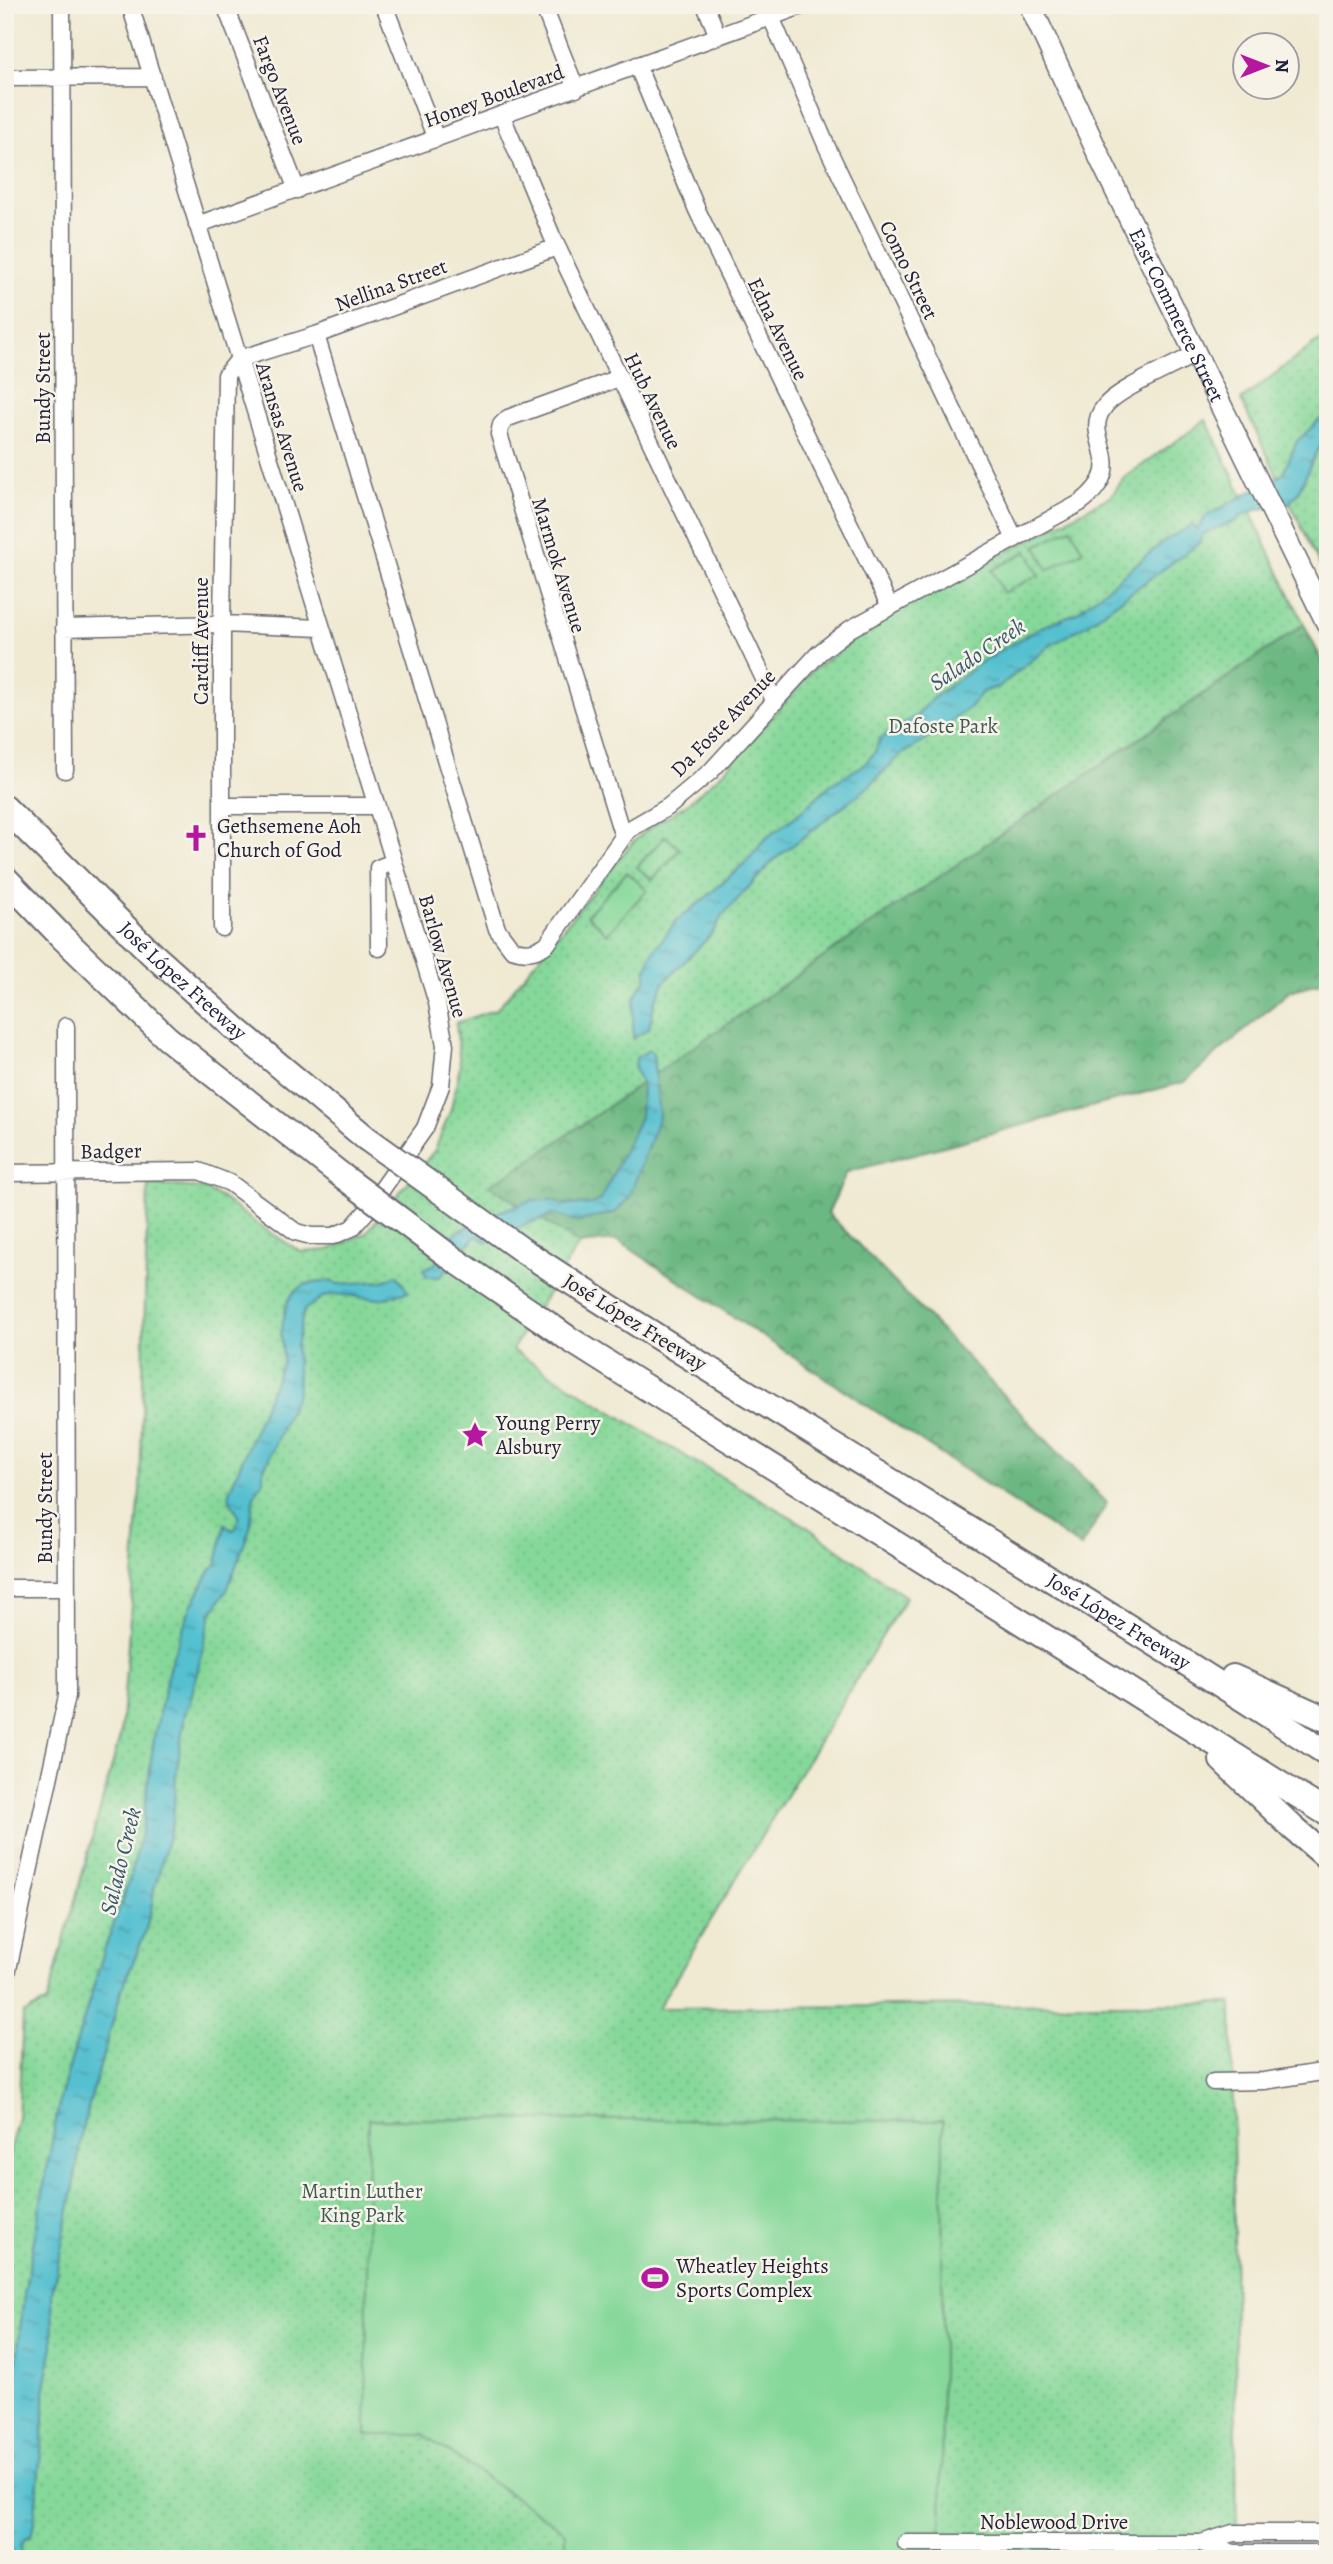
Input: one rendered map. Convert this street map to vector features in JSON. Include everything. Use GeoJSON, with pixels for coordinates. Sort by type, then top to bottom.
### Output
{"type":"FeatureCollection","features":[{"type":"Feature","properties":{"kind":"highway"},"geometry":{"type":"LineString","coordinates":[[5,798],[27,830]]}},
{"type":"Feature","properties":{"kind":"highway","name":"José López Freeway"},"geometry":{"type":"LineString","coordinates":[[5,808],[151,953],[237,1030],[366,1138],[474,1216],[568,1280],[1328,1754]]}},
{"type":"Feature","properties":{"kind":"highway"},"geometry":{"type":"LineString","coordinates":[[5,878],[167,1038],[449,1256],[569,1339],[1328,1814]]}},
{"type":"Feature","properties":{"kind":"highway"},"geometry":{"type":"LineString","coordinates":[[5,888],[63,938]]}},
{"type":"Feature","properties":{"kind":"highway"},"geometry":{"type":"LineString","coordinates":[[1147,1639],[1328,1720]]}},
{"type":"Feature","properties":{"kind":"highway"},"geometry":{"type":"LineString","coordinates":[[1186,1726],[1328,1858]]}},
{"type":"Feature","properties":{"kind":"main road","name":"East Commerce Street"},"geometry":{"type":"LineString","coordinates":[[1030,5],[1101,160],[1327,622]]}},
{"type":"Feature","properties":{"kind":"street","name":"Bundy Street"},"geometry":{"type":"LineString","coordinates":[[62,5],[65,770]]}},
{"type":"Feature","properties":{"kind":"street","name":"Aransas Avenue"},"geometry":{"type":"LineString","coordinates":[[131,5],[394,862]]}},
{"type":"Feature","properties":{"kind":"street","name":"Fargo Avenue"},"geometry":{"type":"LineString","coordinates":[[225,5],[297,190]]}},
{"type":"Feature","properties":{"kind":"street"},"geometry":{"type":"LineString","coordinates":[[384,5],[436,139]]}},
{"type":"Feature","properties":{"kind":"street"},"geometry":{"type":"LineString","coordinates":[[543,5],[576,89]]}},
{"type":"Feature","properties":{"kind":"street"},"geometry":{"type":"LineString","coordinates":[[705,5],[718,36]]}},
{"type":"Feature","properties":{"kind":"street","name":"Honey Boulevard"},"geometry":{"type":"LineString","coordinates":[[197,225],[804,5]]}},
{"type":"Feature","properties":{"kind":"street","name":"Como Street"},"geometry":{"type":"LineString","coordinates":[[771,18],[827,147],[1015,539]]}},
{"type":"Feature","properties":{"kind":"street","name":"Edna Avenue"},"geometry":{"type":"LineString","coordinates":[[637,65],[697,210],[890,607]]}},
{"type":"Feature","properties":{"kind":"street"},"geometry":{"type":"LineString","coordinates":[[5,78],[153,77]]}},
{"type":"Feature","properties":{"kind":"street","name":"Hub Avenue"},"geometry":{"type":"LineString","coordinates":[[502,116],[557,247],[775,702]]}},
{"type":"Feature","properties":{"kind":"street","name":"Nellina Street"},"geometry":{"type":"LineString","coordinates":[[239,359],[316,335],[557,247]]}},
{"type":"Feature","properties":{"kind":"street","name":"Da Foste Avenue"},"geometry":{"type":"LineString","coordinates":[[316,335],[497,929],[512,949],[526,953],[540,949],[547,943],[628,830],[668,807],[695,786],[834,640],[1080,503],[1103,478],[1105,465],[1098,434],[1099,419],[1104,407],[1122,392],[1195,354]]}},
{"type":"Feature","properties":{"kind":"street","name":"Cardiff Avenue"},"geometry":{"type":"LineString","coordinates":[[222,928],[225,388],[226,375],[239,359]]}},
{"type":"Feature","properties":{"kind":"street","name":"Marmok Avenue"},"geometry":{"type":"LineString","coordinates":[[619,378],[508,418],[501,425],[499,434],[623,837]]}},
{"type":"Feature","properties":{"kind":"street"},"geometry":{"type":"LineString","coordinates":[[64,628],[222,624],[321,628]]}},
{"type":"Feature","properties":{"kind":"street"},"geometry":{"type":"LineString","coordinates":[[222,806],[377,806]]}},
{"type":"Feature","properties":{"kind":"street"},"geometry":{"type":"LineString","coordinates":[[379,948],[378,868],[394,862]]}},
{"type":"Feature","properties":{"kind":"street","name":"Barlow Avenue"},"geometry":{"type":"LineString","coordinates":[[216,1176],[240,1190],[296,1232],[311,1236],[333,1236],[352,1228],[366,1212],[425,1128],[441,1086],[445,1045],[439,1010],[394,862]]}},
{"type":"Feature","properties":{"kind":"street","name":"Bundy Street"},"geometry":{"type":"LineString","coordinates":[[5,1983],[66,1711],[66,1026]]}},
{"type":"Feature","properties":{"kind":"street","name":"Badger"},"geometry":{"type":"LineString","coordinates":[[5,1172],[199,1171],[216,1176]]}},
{"type":"Feature","properties":{"kind":"street"},"geometry":{"type":"LineString","coordinates":[[5,1588],[66,1588]]}},
{"type":"Feature","properties":{"kind":"street"},"geometry":{"type":"LineString","coordinates":[[1213,2082],[1264,2081],[1328,2071]]}},
{"type":"Feature","properties":{"kind":"street","name":"Noblewood Drive"},"geometry":{"type":"LineString","coordinates":[[1201,2543],[1233,2533],[1328,2533]]}},
{"type":"Feature","properties":{"kind":"street"},"geometry":{"type":"LineString","coordinates":[[1308,2556],[1309,2533]]}},
{"type":"Feature","properties":{"kind":"street","name":"Noblewood Drive"},"geometry":{"type":"LineString","coordinates":[[906,2543],[1201,2543],[1234,2553],[1308,2556],[1328,2553]]}},
{"type":"Feature","properties":{"kind":"green space"},"geometry":{"type":"Polygon","coordinates":[[[1328,337],[1328,565],[1321,568],[1241,400],[1314,344],[1328,337]]]}},
{"type":"Feature","properties":{"kind":"green space","name":"Martin Luther King Park"},"geometry":{"type":"Polygon","coordinates":[[[1206,420],[1304,624],[522,1166],[489,1185],[579,1244],[512,1350],[666,1445],[803,1524],[906,1597],[658,2008],[1232,2003],[1237,2559],[5,2559],[5,2167],[18,2118],[23,2014],[47,2002],[121,1733],[140,1489],[148,1184],[202,1188],[222,1198],[301,1252],[329,1250],[366,1233],[435,1150],[451,1109],[460,1066],[456,1023],[497,1009],[632,843],[688,803],[723,772],[813,670],[881,619],[1111,496],[1124,478],[1206,420]]]}},
{"type":"Feature","properties":{"kind":"green space"},"geometry":{"type":"Polygon","coordinates":[[[1071,528],[1083,551],[1048,570],[1036,546],[1071,528]]]}},
{"type":"Feature","properties":{"kind":"green space"},"geometry":{"type":"Polygon","coordinates":[[[1027,551],[1039,575],[1003,593],[992,570],[1027,551]]]}},
{"type":"Feature","properties":{"kind":"green space"},"geometry":{"type":"Polygon","coordinates":[[[1304,624],[1328,673],[1328,980],[1290,991],[1184,1082],[847,1172],[828,1213],[1107,1503],[1081,1547],[617,1240],[579,1244],[489,1185],[522,1166],[1304,624]]]}},
{"type":"Feature","properties":{"kind":"green space"},"geometry":{"type":"Polygon","coordinates":[[[665,836],[680,849],[652,880],[637,867],[665,836]]]}},
{"type":"Feature","properties":{"kind":"green space"},"geometry":{"type":"Polygon","coordinates":[[[627,872],[647,890],[607,934],[587,915],[627,872]]]}},
{"type":"Feature","properties":{"kind":"green space","name":"Wheatley Heights Sports Complex"},"geometry":{"type":"Polygon","coordinates":[[[368,2119],[943,2121],[941,2559],[565,2559],[565,2532],[424,2435],[366,2435],[368,2119]]]}},
{"type":"Feature","properties":{"kind":"water"},"geometry":{"type":"Polygon","coordinates":[[[1328,412],[1328,436],[1316,452],[1298,493],[1288,505],[1260,509],[1204,533],[1198,544],[1086,625],[1051,645],[1000,686],[982,692],[969,708],[922,743],[901,754],[868,787],[775,859],[723,915],[711,935],[665,981],[655,1001],[649,1029],[633,1038],[635,999],[646,981],[646,971],[653,952],[677,920],[747,861],[765,839],[830,785],[865,764],[875,752],[879,740],[916,716],[932,699],[984,660],[1039,628],[1076,613],[1166,540],[1192,525],[1197,530],[1206,516],[1283,474],[1297,441],[1328,412]]]}},
{"type":"Feature","properties":{"kind":"water"},"geometry":{"type":"Polygon","coordinates":[[[649,1050],[653,1053],[659,1116],[629,1198],[616,1212],[577,1222],[555,1214],[490,1241],[475,1237],[439,1277],[427,1277],[423,1269],[435,1264],[455,1233],[493,1214],[533,1200],[554,1200],[562,1205],[593,1204],[601,1200],[640,1117],[642,1086],[635,1069],[636,1058],[649,1050]]]}},
{"type":"Feature","properties":{"kind":"water"},"geometry":{"type":"Polygon","coordinates":[[[397,1275],[408,1292],[380,1299],[334,1294],[323,1297],[304,1310],[296,1347],[298,1391],[263,1471],[263,1481],[253,1500],[250,1528],[227,1590],[211,1614],[185,1713],[173,1821],[145,1933],[122,1989],[82,2129],[74,2186],[52,2293],[53,2346],[44,2392],[44,2422],[34,2523],[31,2536],[24,2539],[21,2545],[21,2559],[13,2559],[6,2512],[7,2448],[24,2295],[60,2098],[105,1948],[131,1875],[142,1830],[154,1738],[170,1664],[192,1604],[211,1569],[217,1564],[225,1524],[232,1530],[236,1528],[239,1516],[230,1500],[229,1492],[283,1361],[281,1333],[287,1303],[294,1292],[306,1284],[384,1281],[397,1275]]]}},
{"type":"Feature","properties":{"kind":"place","name":"Gethsemene Aoh Church of God"},"geometry":{"type":"Point","coordinates":[196,838]}},
{"type":"Feature","properties":{"kind":"place","name":"Young Perry Alsbury"},"geometry":{"type":"Point","coordinates":[475,1435]}},
{"type":"Feature","properties":{"kind":"place","name":"Wheatley Heights Sports Complex"},"geometry":{"type":"Point","coordinates":[655,2278]}},
{"type":"Feature","properties":{"kind":"water label","name":"Salado Creek"},"geometry":{"type":"Point","coordinates":[977,654]}},
{"type":"Feature","properties":{"kind":"water label","name":"Salado Creek"},"geometry":{"type":"Point","coordinates":[120,1861]}},
{"type":"Feature","properties":{"kind":"park label","name":"Dafoste Park"},"geometry":{"type":"Point","coordinates":[943,726]}}]}
